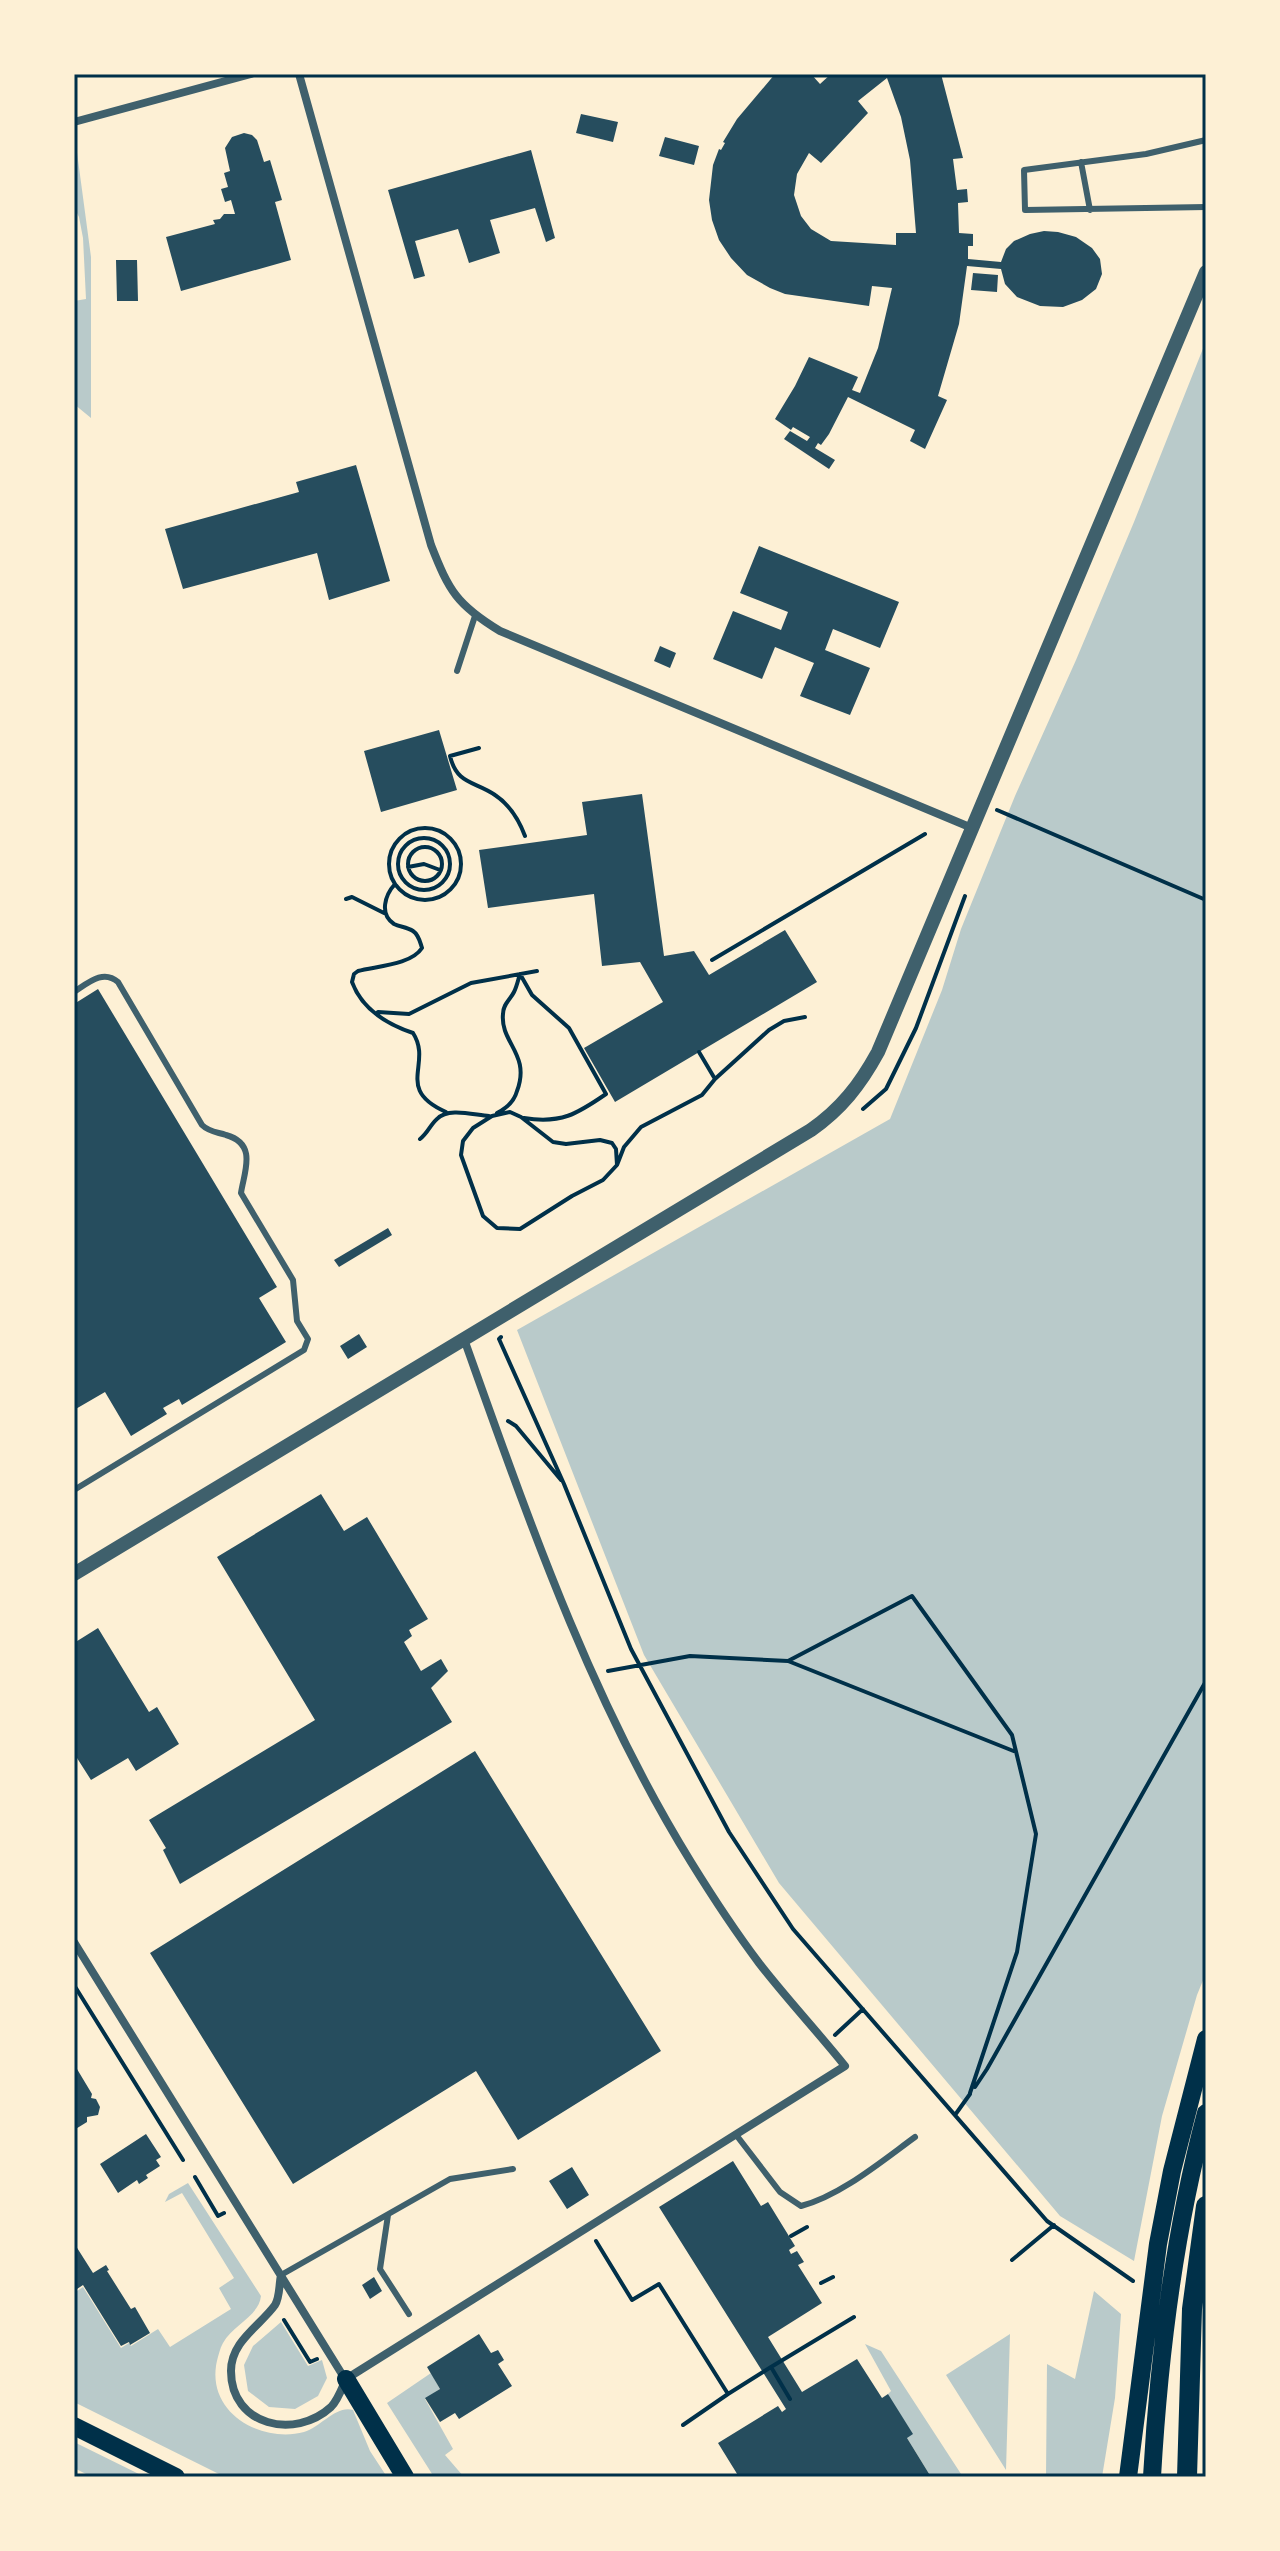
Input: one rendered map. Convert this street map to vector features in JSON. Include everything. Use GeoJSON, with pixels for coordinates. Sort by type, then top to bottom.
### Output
{"type":"FeatureCollection","features":[{"type":"Feature","properties":{"kind":"highway"},"geometry":{"type":"LineString","coordinates":[[1187,2477],[1192,2309],[1206,2206]]}},
{"type":"Feature","properties":{"kind":"main road"},"geometry":{"type":"LineString","coordinates":[[1128,2477],[1158,2244],[1172,2171],[1206,2039]]}},
{"type":"Feature","properties":{"kind":"main road"},"geometry":{"type":"LineString","coordinates":[[1152,2477],[1174,2258],[1206,2113]]}},
{"type":"Feature","properties":{"kind":"main road"},"geometry":{"type":"LineString","coordinates":[[346,2379],[405,2477]]}},
{"type":"Feature","properties":{"kind":"main road"},"geometry":{"type":"LineString","coordinates":[[74,2426],[176,2477]]}},
{"type":"Feature","properties":{"kind":"street"},"geometry":{"type":"LineString","coordinates":[[74,122],[251,74]]}},
{"type":"Feature","properties":{"kind":"street"},"geometry":{"type":"LineString","coordinates":[[299,74],[431,545],[456,599],[475,616],[500,631],[973,829]]}},
{"type":"Feature","properties":{"kind":"street"},"geometry":{"type":"LineString","coordinates":[[74,1574],[832,1115],[866,1075],[878,1052],[1206,272]]}},
{"type":"Feature","properties":{"kind":"street"},"geometry":{"type":"LineString","coordinates":[[281,2275],[277,2302],[240,2342],[230,2368],[234,2393],[245,2409],[263,2422],[287,2426],[314,2419],[334,2405],[346,2379],[845,2066],[760,1963],[691,1862],[643,1781],[592,1674],[543,1558],[464,1339]]}},
{"type":"Feature","properties":{"kind":"street"},"geometry":{"type":"LineString","coordinates":[[74,1942],[346,2379]]}},
{"type":"Feature","properties":{"kind":"lane"},"geometry":{"type":"LineString","coordinates":[[1206,140],[1146,154],[1024,170],[1025,210],[1206,207]]}},
{"type":"Feature","properties":{"kind":"lane"},"geometry":{"type":"LineString","coordinates":[[1081,162],[1090,210]]}},
{"type":"Feature","properties":{"kind":"lane"},"geometry":{"type":"LineString","coordinates":[[457,671],[475,616]]}},
{"type":"Feature","properties":{"kind":"lane"},"geometry":{"type":"LineString","coordinates":[[74,992],[96,978],[113,977],[202,1125],[212,1132],[232,1137],[246,1153],[247,1169],[241,1193],[293,1280],[297,1321],[308,1339],[304,1350],[74,1490]]}},
{"type":"Feature","properties":{"kind":"lane"},"geometry":{"type":"LineString","coordinates":[[737,2136],[780,2192],[801,2206],[815,2202],[870,2170],[915,2137]]}},
{"type":"Feature","properties":{"kind":"lane"},"geometry":{"type":"LineString","coordinates":[[281,2275],[450,2179],[513,2169]]}},
{"type":"Feature","properties":{"kind":"lane"},"geometry":{"type":"LineString","coordinates":[[388,2214],[380,2269],[409,2314]]}},
{"type":"Feature","properties":{"kind":"path"},"geometry":{"type":"LineString","coordinates":[[479,748],[450,756],[453,768],[473,786],[494,794],[508,806],[525,836]]}},
{"type":"Feature","properties":{"kind":"path"},"geometry":{"type":"LineString","coordinates":[[984,804],[1206,900]]}},
{"type":"Feature","properties":{"kind":"path"},"geometry":{"type":"LineString","coordinates":[[993,823],[998,811]]}},
{"type":"Feature","properties":{"kind":"path"},"geometry":{"type":"LineString","coordinates":[[421,828],[443,833],[457,848],[461,861],[456,883],[438,898],[427,900],[404,894],[395,884],[389,867],[392,849],[399,839],[409,831],[421,828]]}},
{"type":"Feature","properties":{"kind":"path"},"geometry":{"type":"LineString","coordinates":[[712,960],[925,834]]}},
{"type":"Feature","properties":{"kind":"path"},"geometry":{"type":"LineString","coordinates":[[416,838],[433,839],[447,852],[450,867],[447,876],[435,888],[423,890],[409,886],[403,880],[397,867],[398,856],[408,842],[416,838]]}},
{"type":"Feature","properties":{"kind":"path"},"geometry":{"type":"LineString","coordinates":[[408,842],[415,850]]}},
{"type":"Feature","properties":{"kind":"path"},"geometry":{"type":"LineString","coordinates":[[423,847],[434,849],[441,858],[441,870],[433,878],[423,881],[413,876],[408,867],[409,856],[423,847]]}},
{"type":"Feature","properties":{"kind":"path"},"geometry":{"type":"LineString","coordinates":[[447,852],[457,848]]}},
{"type":"Feature","properties":{"kind":"path"},"geometry":{"type":"LineString","coordinates":[[408,867],[424,864],[441,870]]}},
{"type":"Feature","properties":{"kind":"path"},"geometry":{"type":"LineString","coordinates":[[389,867],[397,867]]}},
{"type":"Feature","properties":{"kind":"path"},"geometry":{"type":"LineString","coordinates":[[423,881],[423,890]]}},
{"type":"Feature","properties":{"kind":"path"},"geometry":{"type":"LineString","coordinates":[[386,915],[384,907],[388,893],[395,884]]}},
{"type":"Feature","properties":{"kind":"path"},"geometry":{"type":"LineString","coordinates":[[853,1118],[886,1089],[916,1028],[970,885]]}},
{"type":"Feature","properties":{"kind":"path"},"geometry":{"type":"LineString","coordinates":[[346,899],[359,899],[386,915],[393,924],[411,929],[418,936],[422,948],[419,953],[354,974],[352,982],[365,1006],[395,1027],[413,1033],[419,1049],[417,1087],[424,1099],[446,1112],[492,1116],[510,1112],[553,1142],[566,1144],[600,1140],[612,1143],[616,1149],[617,1165]]}},
{"type":"Feature","properties":{"kind":"path"},"geometry":{"type":"LineString","coordinates":[[375,1011],[409,1014],[471,983],[537,971]]}},
{"type":"Feature","properties":{"kind":"path"},"geometry":{"type":"LineString","coordinates":[[520,974],[513,993],[504,1004],[502,1016],[520,1060],[522,1079],[515,1098],[507,1108],[473,1128],[463,1141],[461,1155],[483,1216],[497,1228],[520,1229],[603,1180],[617,1165],[624,1147],[641,1127],[702,1095],[715,1079],[769,1030],[784,1021],[805,1017]]}},
{"type":"Feature","properties":{"kind":"path"},"geometry":{"type":"LineString","coordinates":[[520,974],[532,995],[569,1028],[606,1094],[565,1118],[521,1117]]}},
{"type":"Feature","properties":{"kind":"path"},"geometry":{"type":"LineString","coordinates":[[699,1052],[715,1079]]}},
{"type":"Feature","properties":{"kind":"path"},"geometry":{"type":"LineString","coordinates":[[420,1139],[446,1112]]}},
{"type":"Feature","properties":{"kind":"path"},"geometry":{"type":"LineString","coordinates":[[512,1331],[499,1339],[640,1666],[729,1832],[793,1929],[1047,2221],[1067,2234]]}},
{"type":"Feature","properties":{"kind":"path"},"geometry":{"type":"LineString","coordinates":[[491,1416],[506,1419],[516,1426],[564,1484]]}},
{"type":"Feature","properties":{"kind":"path"},"geometry":{"type":"LineString","coordinates":[[788,1661],[912,1596],[1012,1735],[1036,1834],[1017,1952],[970,2093]]}},
{"type":"Feature","properties":{"kind":"path"},"geometry":{"type":"LineString","coordinates":[[592,1674],[690,1656],[788,1661],[1016,1752]]}},
{"type":"Feature","properties":{"kind":"path"},"geometry":{"type":"LineString","coordinates":[[955,2115],[987,2069],[1206,1681]]}},
{"type":"Feature","properties":{"kind":"path"},"geometry":{"type":"LineString","coordinates":[[74,1985],[183,2160]]}},
{"type":"Feature","properties":{"kind":"path"},"geometry":{"type":"LineString","coordinates":[[827,2043],[863,2009]]}},
{"type":"Feature","properties":{"kind":"path"},"geometry":{"type":"LineString","coordinates":[[195,2177],[218,2216],[224,2213]]}},
{"type":"Feature","properties":{"kind":"path"},"geometry":{"type":"LineString","coordinates":[[1012,2260],[1054,2225]]}},
{"type":"Feature","properties":{"kind":"path"},"geometry":{"type":"LineString","coordinates":[[791,2236],[807,2227]]}},
{"type":"Feature","properties":{"kind":"path"},"geometry":{"type":"LineString","coordinates":[[596,2241],[632,2300],[659,2284],[728,2394]]}},
{"type":"Feature","properties":{"kind":"path"},"geometry":{"type":"LineString","coordinates":[[821,2283],[833,2277]]}},
{"type":"Feature","properties":{"kind":"path"},"geometry":{"type":"LineString","coordinates":[[683,2425],[854,2317]]}},
{"type":"Feature","properties":{"kind":"path"},"geometry":{"type":"LineString","coordinates":[[284,2320],[310,2362],[322,2356]]}},
{"type":"Feature","properties":{"kind":"path"},"geometry":{"type":"LineString","coordinates":[[771,2367],[790,2399]]}},
{"type":"Feature","properties":{"kind":"shaded area"},"geometry":{"type":"Polygon","coordinates":[[[76,145],[91,257],[91,418],[74,404],[74,301],[86,299],[83,238],[74,207],[76,145]]]}},
{"type":"Feature","properties":{"kind":"shaded area"},"geometry":{"type":"Polygon","coordinates":[[[1206,341],[1206,1973],[1162,2116],[1134,2261],[1060,2216],[779,1883],[644,1655],[517,1330],[890,1119],[1015,796],[1134,522],[1206,341]]]}},
{"type":"Feature","properties":{"kind":"shaded area"},"geometry":{"type":"Polygon","coordinates":[[[188,2183],[261,2296],[256,2309],[227,2337],[221,2348],[216,2366],[216,2383],[221,2399],[242,2422],[272,2433],[304,2432],[335,2413],[353,2410],[370,2451],[387,2477],[225,2477],[74,2402],[74,2293],[83,2287],[121,2348],[129,2343],[131,2346],[158,2329],[170,2347],[231,2309],[219,2288],[234,2278],[182,2193],[165,2202],[169,2194],[188,2183]]]}},
{"type":"Feature","properties":{"kind":"shaded area"},"geometry":{"type":"Polygon","coordinates":[[[1094,2291],[1121,2314],[1115,2398],[1102,2477],[1046,2477],[1047,2364],[1075,2379],[1094,2291]]]}},
{"type":"Feature","properties":{"kind":"shaded area"},"geometry":{"type":"Polygon","coordinates":[[[281,2322],[308,2366],[322,2360],[327,2378],[318,2396],[295,2409],[269,2407],[248,2391],[244,2365],[253,2346],[281,2322]]]}},
{"type":"Feature","properties":{"kind":"shaded area"},"geometry":{"type":"Polygon","coordinates":[[[1010,2334],[1006,2470],[946,2375],[1010,2334]]]}},
{"type":"Feature","properties":{"kind":"shaded area"},"geometry":{"type":"Polygon","coordinates":[[[865,2344],[881,2351],[963,2477],[931,2477],[907,2438],[888,2394],[891,2391],[865,2344]]]}},
{"type":"Feature","properties":{"kind":"shaded area"},"geometry":{"type":"Polygon","coordinates":[[[431,2373],[440,2389],[425,2399],[453,2449],[445,2455],[464,2477],[434,2477],[387,2403],[431,2373]]]}},
{"type":"Feature","properties":{"kind":"shaded area"},"geometry":{"type":"Polygon","coordinates":[[[74,2442],[145,2477],[92,2477],[74,2468],[74,2442]]]}},
{"type":"Feature","properties":{"kind":"building"},"geometry":{"type":"Polygon","coordinates":[[[775,74],[811,74],[820,84],[831,74],[941,74],[963,158],[953,159],[957,190],[967,189],[968,202],[958,203],[959,233],[973,234],[973,246],[968,246],[968,259],[1001,262],[1006,249],[1014,241],[1044,231],[1058,232],[1076,237],[1092,248],[1100,259],[1102,274],[1096,289],[1082,300],[1063,307],[1040,306],[1017,297],[1005,284],[1001,269],[967,266],[959,324],[938,396],[947,400],[925,449],[910,441],[915,430],[848,397],[829,434],[815,448],[835,460],[829,469],[784,439],[790,431],[807,441],[810,437],[793,427],[791,430],[775,419],[809,357],[858,377],[852,390],[860,393],[878,348],[892,288],[872,286],[869,306],[785,294],[747,275],[731,258],[719,240],[709,200],[713,165],[737,119],[775,74]],[[887,78],[858,101],[868,113],[821,163],[809,153],[797,174],[794,195],[801,216],[811,229],[831,241],[896,245],[896,233],[916,233],[910,160],[901,117],[887,78]]]}},
{"type":"Feature","properties":{"kind":"building"},"geometry":{"type":"Polygon","coordinates":[[[581,114],[618,122],[613,142],[576,133],[581,114]]]}},
{"type":"Feature","properties":{"kind":"building"},"geometry":{"type":"Polygon","coordinates":[[[244,133],[257,140],[264,162],[270,160],[282,200],[275,202],[291,260],[181,291],[166,237],[215,224],[213,220],[220,219],[224,214],[235,214],[231,200],[225,202],[221,189],[228,187],[224,173],[230,171],[225,148],[232,137],[244,133]]]}},
{"type":"Feature","properties":{"kind":"building"},"geometry":{"type":"Polygon","coordinates":[[[665,137],[699,146],[694,165],[659,156],[665,137]]]}},
{"type":"Feature","properties":{"kind":"building"},"geometry":{"type":"Polygon","coordinates":[[[531,150],[555,238],[546,242],[535,208],[490,220],[500,253],[469,263],[458,229],[415,241],[425,276],[414,279],[388,190],[531,150]]]}},
{"type":"Feature","properties":{"kind":"building"},"geometry":{"type":"Polygon","coordinates":[[[116,260],[137,260],[138,301],[117,301],[116,260]]]}},
{"type":"Feature","properties":{"kind":"building"},"geometry":{"type":"Polygon","coordinates":[[[973,273],[998,275],[997,292],[971,290],[973,273]]]}},
{"type":"Feature","properties":{"kind":"building"},"geometry":{"type":"Polygon","coordinates":[[[356,465],[390,581],[329,600],[317,553],[183,589],[165,529],[299,492],[296,482],[356,465]]]}},
{"type":"Feature","properties":{"kind":"building"},"geometry":{"type":"Polygon","coordinates":[[[759,546],[899,602],[880,648],[833,629],[825,650],[870,668],[850,715],[800,696],[814,663],[775,647],[762,679],[713,659],[733,611],[781,630],[788,612],[740,593],[759,546]]]}},
{"type":"Feature","properties":{"kind":"building"},"geometry":{"type":"Polygon","coordinates":[[[660,646],[676,653],[670,668],[654,661],[660,646]]]}},
{"type":"Feature","properties":{"kind":"building"},"geometry":{"type":"Polygon","coordinates":[[[439,730],[457,790],[381,812],[364,751],[439,730]]]}},
{"type":"Feature","properties":{"kind":"building"},"geometry":{"type":"Polygon","coordinates":[[[642,794],[664,956],[694,951],[709,975],[785,930],[817,982],[615,1102],[584,1048],[663,1002],[640,962],[602,966],[594,894],[488,908],[479,850],[587,835],[582,802],[642,794]]]}},
{"type":"Feature","properties":{"kind":"building"},"geometry":{"type":"Polygon","coordinates":[[[98,989],[277,1287],[259,1298],[286,1342],[182,1405],[179,1399],[163,1408],[167,1414],[131,1436],[105,1392],[74,1410],[74,1004],[98,989]]]}},
{"type":"Feature","properties":{"kind":"building"},"geometry":{"type":"Polygon","coordinates":[[[388,1228],[392,1235],[339,1267],[334,1260],[388,1228]]]}},
{"type":"Feature","properties":{"kind":"building"},"geometry":{"type":"Polygon","coordinates":[[[359,1334],[367,1347],[348,1359],[340,1346],[359,1334]]]}},
{"type":"Feature","properties":{"kind":"building"},"geometry":{"type":"Polygon","coordinates":[[[321,1494],[344,1531],[367,1517],[428,1619],[409,1630],[412,1636],[404,1642],[421,1671],[441,1659],[448,1671],[431,1688],[452,1722],[180,1884],[163,1850],[166,1848],[149,1820],[315,1720],[217,1557],[321,1494]]]}},
{"type":"Feature","properties":{"kind":"building"},"geometry":{"type":"Polygon","coordinates":[[[98,1628],[149,1712],[157,1707],[179,1744],[136,1771],[128,1758],[91,1780],[77,1758],[74,1760],[74,1643],[98,1628]]]}},
{"type":"Feature","properties":{"kind":"building"},"geometry":{"type":"Polygon","coordinates":[[[475,1751],[661,2051],[518,2140],[476,2071],[293,2184],[150,1953],[475,1751]]]}},
{"type":"Feature","properties":{"kind":"building"},"geometry":{"type":"Polygon","coordinates":[[[74,2064],[92,2094],[91,2098],[96,2099],[100,2107],[98,2115],[87,2117],[87,2122],[74,2130],[74,2064]]]}},
{"type":"Feature","properties":{"kind":"building"},"geometry":{"type":"Polygon","coordinates":[[[146,2134],[161,2157],[156,2160],[160,2166],[139,2184],[137,2180],[118,2193],[100,2164],[146,2134]]]}},
{"type":"Feature","properties":{"kind":"building"},"geometry":{"type":"Polygon","coordinates":[[[733,2161],[761,2206],[768,2202],[795,2246],[789,2250],[791,2254],[797,2251],[804,2262],[798,2265],[822,2303],[768,2337],[802,2392],[857,2359],[882,2398],[888,2394],[913,2434],[907,2438],[931,2477],[739,2477],[718,2443],[778,2406],[782,2412],[786,2409],[659,2207],[733,2161]]]}},
{"type":"Feature","properties":{"kind":"building"},"geometry":{"type":"Polygon","coordinates":[[[572,2167],[589,2195],[567,2209],[549,2181],[572,2167]]]}},
{"type":"Feature","properties":{"kind":"building"},"geometry":{"type":"Polygon","coordinates":[[[74,2243],[93,2273],[106,2265],[131,2309],[135,2307],[150,2333],[130,2345],[129,2342],[121,2346],[83,2285],[74,2291],[74,2243]]]}},
{"type":"Feature","properties":{"kind":"building"},"geometry":{"type":"Polygon","coordinates":[[[374,2277],[382,2291],[370,2299],[362,2285],[374,2277]]]}},
{"type":"Feature","properties":{"kind":"building"},"geometry":{"type":"Polygon","coordinates":[[[479,2334],[491,2353],[498,2350],[504,2360],[498,2364],[512,2386],[459,2419],[455,2413],[440,2422],[425,2398],[440,2389],[427,2367],[479,2334]]]}}]}
